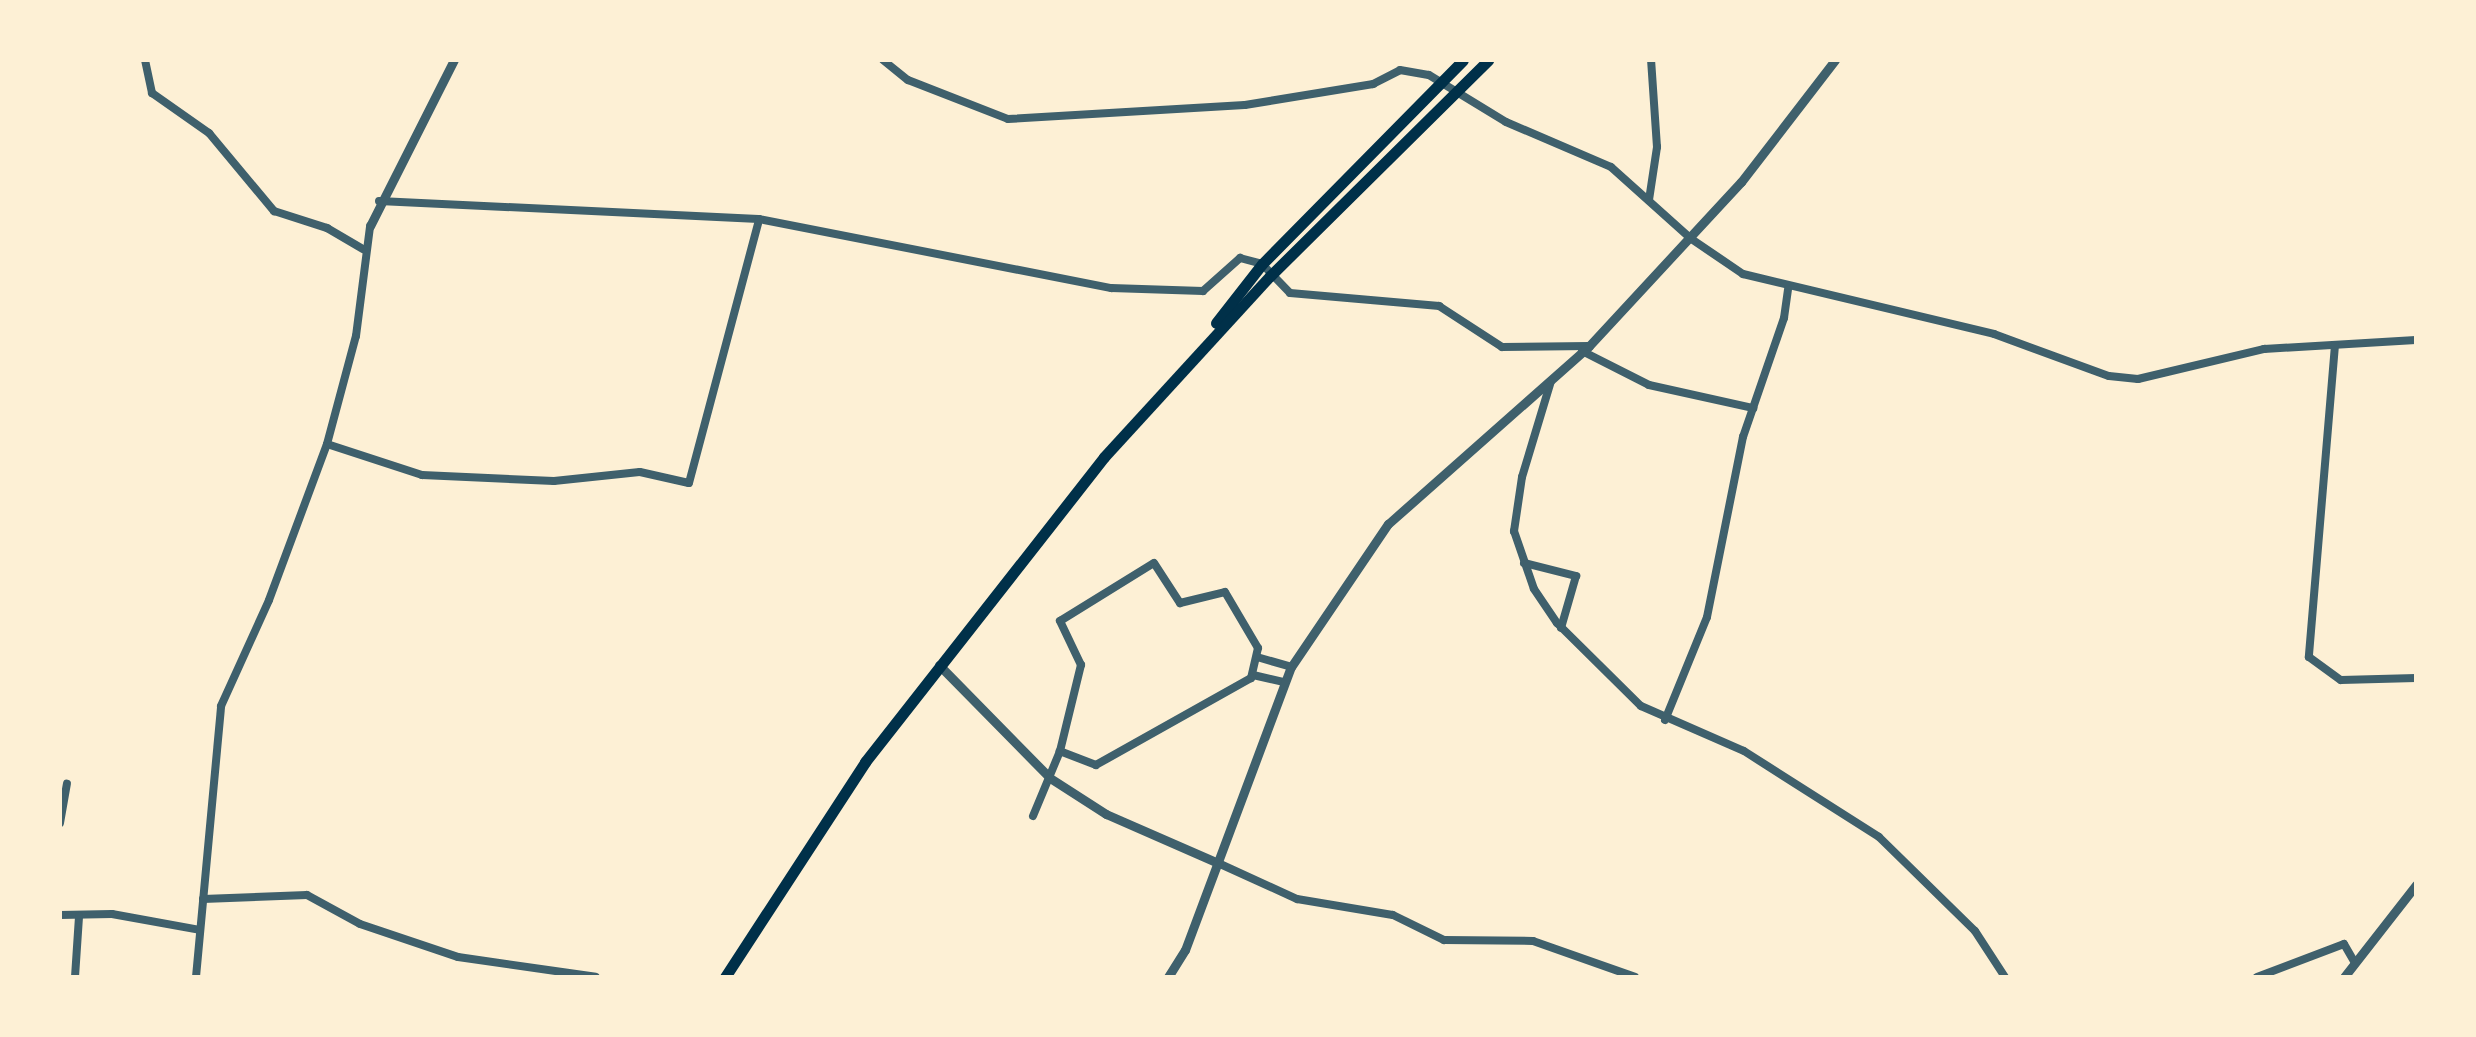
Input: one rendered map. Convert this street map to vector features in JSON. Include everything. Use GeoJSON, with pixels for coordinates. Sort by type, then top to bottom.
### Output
{"type":"FeatureCollection","features":[{"type":"Feature","properties":{"kind":"main road"},"geometry":{"type":"LineString","coordinates":[[725,977],[831,809],[938,664],[1262,264],[1463,60]]}},
{"type":"Feature","properties":{"kind":"main road"},"geometry":{"type":"LineString","coordinates":[[1173,378],[1488,60]]}},
{"type":"Feature","properties":{"kind":"street"},"geometry":{"type":"LineString","coordinates":[[145,60],[158,100],[209,132],[274,211],[327,228],[363,249]]}},
{"type":"Feature","properties":{"kind":"street"},"geometry":{"type":"LineString","coordinates":[[196,977],[221,706],[270,600],[327,444],[356,336],[363,249],[370,226],[454,60]]}},
{"type":"Feature","properties":{"kind":"street"},"geometry":{"type":"LineString","coordinates":[[882,60],[908,80],[1008,119],[1245,106],[1373,84],[1400,70],[1440,82],[1506,122],[1612,167],[1690,238],[1743,274],[1788,288],[1905,309],[2108,376],[2138,379],[2264,349],[2416,340]]}},
{"type":"Feature","properties":{"kind":"street"},"geometry":{"type":"LineString","coordinates":[[1649,200],[1657,137],[1651,60]]}},
{"type":"Feature","properties":{"kind":"street"},"geometry":{"type":"LineString","coordinates":[[1168,977],[1186,950],[1290,667],[1388,524],[1586,348],[1690,238],[1835,60]]}},
{"type":"Feature","properties":{"kind":"street"},"geometry":{"type":"LineString","coordinates":[[380,202],[758,218],[1110,288],[1202,292],[1232,260],[1262,264],[1290,293],[1428,302],[1502,347],[1586,348],[1649,385],[1753,408]]}},
{"type":"Feature","properties":{"kind":"street"},"geometry":{"type":"LineString","coordinates":[[327,444],[422,474],[554,481],[640,472],[689,483],[758,218]]}},
{"type":"Feature","properties":{"kind":"street"},"geometry":{"type":"LineString","coordinates":[[1664,720],[1707,616],[1753,408],[1788,288]]}},
{"type":"Feature","properties":{"kind":"street"},"geometry":{"type":"LineString","coordinates":[[2335,344],[2310,656],[2341,680],[2416,678]]}},
{"type":"Feature","properties":{"kind":"street"},"geometry":{"type":"LineString","coordinates":[[1551,381],[1517,501],[1514,531],[1524,564],[1561,628],[1640,706],[1664,720],[1744,751],[1879,837],[1975,930],[2004,977]]}},
{"type":"Feature","properties":{"kind":"street"},"geometry":{"type":"LineString","coordinates":[[1033,816],[1060,752],[1081,665],[1060,621],[1154,564],[1180,604],[1225,592],[1258,657],[1253,675]]}},
{"type":"Feature","properties":{"kind":"street"},"geometry":{"type":"LineString","coordinates":[[1524,564],[1576,576],[1561,628]]}},
{"type":"Feature","properties":{"kind":"street"},"geometry":{"type":"LineString","coordinates":[[1258,657],[1290,667]]}},
{"type":"Feature","properties":{"kind":"street"},"geometry":{"type":"LineString","coordinates":[[938,664],[1050,778],[1106,814],[1297,899],[1393,915],[1444,940],[1533,941],[1635,977]]}},
{"type":"Feature","properties":{"kind":"street"},"geometry":{"type":"LineString","coordinates":[[1060,752],[1096,765],[1253,675],[1284,682]]}},
{"type":"Feature","properties":{"kind":"street"},"geometry":{"type":"LineString","coordinates":[[60,822],[67,784]]}},
{"type":"Feature","properties":{"kind":"street"},"geometry":{"type":"LineString","coordinates":[[2344,977],[2416,885]]}},
{"type":"Feature","properties":{"kind":"street"},"geometry":{"type":"LineString","coordinates":[[203,899],[307,895],[360,924],[458,957],[596,977]]}},
{"type":"Feature","properties":{"kind":"street"},"geometry":{"type":"LineString","coordinates":[[60,915],[112,914],[200,930]]}},
{"type":"Feature","properties":{"kind":"street"},"geometry":{"type":"LineString","coordinates":[[75,977],[79,916]]}},
{"type":"Feature","properties":{"kind":"street"},"geometry":{"type":"LineString","coordinates":[[2257,977],[2344,944],[2355,963]]}}]}
